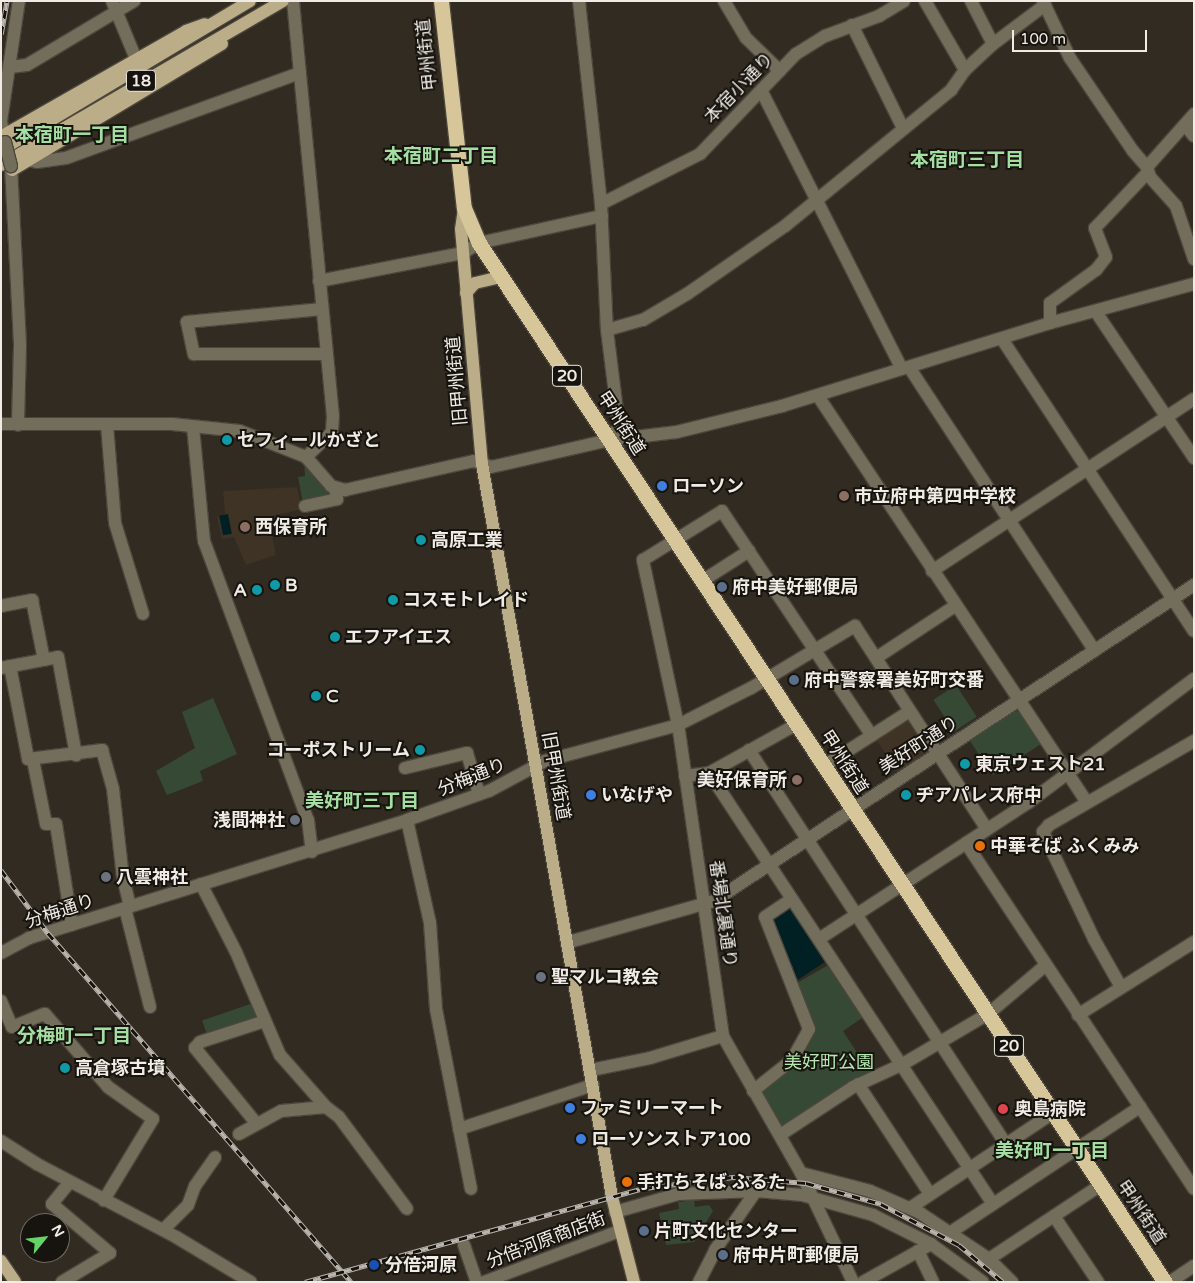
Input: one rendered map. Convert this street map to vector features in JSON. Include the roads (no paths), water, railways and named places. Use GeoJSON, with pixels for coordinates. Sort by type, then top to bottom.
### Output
{"type":"FeatureCollection","features":[{"type":"Feature","properties":{"kind":"highway","name":"甲州街道"},"geometry":{"type":"LineString","coordinates":[[441,1],[463,202]]}},
{"type":"Feature","properties":{"kind":"highway","name":"20"},"geometry":{"type":"LineString","coordinates":[[463,202],[479,243]]}},
{"type":"Feature","properties":{"kind":"highway","name":"甲州街道"},"geometry":{"type":"LineString","coordinates":[[479,243],[1165,1282]]}},
{"type":"Feature","properties":{"kind":"main road","name":"18"},"geometry":{"type":"LineString","coordinates":[[3,143],[250,1]]}},
{"type":"Feature","properties":{"kind":"main road","name":"18"},"geometry":{"type":"LineString","coordinates":[[8,167],[283,1]]}},
{"type":"Feature","properties":{"kind":"main road"},"geometry":{"type":"LineString","coordinates":[[8,167],[28,160],[218,46],[264,12]]}},
{"type":"Feature","properties":{"kind":"main road"},"geometry":{"type":"LineString","coordinates":[[3,143],[136,59],[186,31],[221,18]]}},
{"type":"Feature","properties":{"kind":"main road","name":"旧甲州街道"},"geometry":{"type":"LineString","coordinates":[[463,202],[461,229],[482,464],[569,942],[615,1212],[634,1282]]}},
{"type":"Feature","properties":{"kind":"main road"},"geometry":{"type":"LineString","coordinates":[[466,293],[475,283],[502,277]]}},
{"type":"Feature","properties":{"kind":"main road"},"geometry":{"type":"LineString","coordinates":[[1,1261],[16,1282]]}},
{"type":"Feature","properties":{"kind":"street"},"geometry":{"type":"LineString","coordinates":[[18,425],[20,346],[8,167],[1,121],[19,1]]}},
{"type":"Feature","properties":{"kind":"street"},"geometry":{"type":"LineString","coordinates":[[10,67],[26,65],[114,6],[134,1]]}},
{"type":"Feature","properties":{"kind":"street"},"geometry":{"type":"LineString","coordinates":[[293,1],[320,282],[332,432],[306,457]]}},
{"type":"Feature","properties":{"kind":"street"},"geometry":{"type":"LineString","coordinates":[[579,1],[601,210],[607,330],[618,426],[610,440]]}},
{"type":"Feature","properties":{"kind":"street"},"geometry":{"type":"LineString","coordinates":[[724,1],[733,22],[746,38],[780,71]]}},
{"type":"Feature","properties":{"kind":"street","name":"本宿小通り"},"geometry":{"type":"LineString","coordinates":[[463,253],[479,243],[601,210],[700,154],[762,92],[796,54],[825,36],[879,16],[904,1]]}},
{"type":"Feature","properties":{"kind":"street"},"geometry":{"type":"LineString","coordinates":[[925,1],[965,70]]}},
{"type":"Feature","properties":{"kind":"street"},"geometry":{"type":"LineString","coordinates":[[971,1],[993,44]]}},
{"type":"Feature","properties":{"kind":"street"},"geometry":{"type":"LineString","coordinates":[[607,330],[643,320],[687,294],[819,200],[903,128],[951,90],[965,70],[993,44],[1044,3],[1070,58],[1132,151],[1176,206],[1194,259]]}},
{"type":"Feature","properties":{"kind":"street"},"geometry":{"type":"LineString","coordinates":[[114,6],[136,59]]}},
{"type":"Feature","properties":{"kind":"street"},"geometry":{"type":"LineString","coordinates":[[852,25],[903,128]]}},
{"type":"Feature","properties":{"kind":"street"},"geometry":{"type":"LineString","coordinates":[[28,160],[37,162],[66,158],[300,73]]}},
{"type":"Feature","properties":{"kind":"street"},"geometry":{"type":"LineString","coordinates":[[762,92],[906,368],[1094,651]]}},
{"type":"Feature","properties":{"kind":"street"},"geometry":{"type":"LineString","coordinates":[[1050,323],[1050,304],[1096,270],[1106,257],[1095,228],[1194,114]]}},
{"type":"Feature","properties":{"kind":"street"},"geometry":{"type":"LineString","coordinates":[[1184,124],[1194,136]]}},
{"type":"Feature","properties":{"kind":"street"},"geometry":{"type":"LineString","coordinates":[[320,282],[463,253]]}},
{"type":"Feature","properties":{"kind":"street"},"geometry":{"type":"LineString","coordinates":[[335,489],[345,490],[474,461],[491,467],[610,440],[677,432],[818,396],[1050,323],[1193,286]]}},
{"type":"Feature","properties":{"kind":"street"},"geometry":{"type":"LineString","coordinates":[[322,309],[187,322],[194,354],[326,354]]}},
{"type":"Feature","properties":{"kind":"street"},"geometry":{"type":"LineString","coordinates":[[1096,312],[1194,458]]}},
{"type":"Feature","properties":{"kind":"street"},"geometry":{"type":"LineString","coordinates":[[1002,339],[1194,631]]}},
{"type":"Feature","properties":{"kind":"street"},"geometry":{"type":"LineString","coordinates":[[818,396],[1066,774],[1087,802]]}},
{"type":"Feature","properties":{"kind":"street"},"geometry":{"type":"LineString","coordinates":[[932,571],[1194,400]]}},
{"type":"Feature","properties":{"kind":"street"},"geometry":{"type":"LineString","coordinates":[[1,424],[172,424],[240,431],[306,457],[335,489],[337,499],[305,506]]}},
{"type":"Feature","properties":{"kind":"street"},"geometry":{"type":"LineString","coordinates":[[107,425],[115,523],[143,614]]}},
{"type":"Feature","properties":{"kind":"street"},"geometry":{"type":"LineString","coordinates":[[193,427],[204,541],[308,820],[312,852]]}},
{"type":"Feature","properties":{"kind":"street"},"geometry":{"type":"LineString","coordinates":[[674,539],[722,511],[872,736]]}},
{"type":"Feature","properties":{"kind":"street","name":"番場北裏通り"},"geometry":{"type":"LineString","coordinates":[[674,539],[643,560],[678,725],[723,1036],[801,1174],[853,1282]]}},
{"type":"Feature","properties":{"kind":"street"},"geometry":{"type":"LineString","coordinates":[[702,581],[748,550]]}},
{"type":"Feature","properties":{"kind":"street","name":"美好町通り"},"geometry":{"type":"LineString","coordinates":[[569,942],[705,905],[853,810],[1194,585]]}},
{"type":"Feature","properties":{"kind":"street"},"geometry":{"type":"LineString","coordinates":[[1,606],[32,600],[44,660]]}},
{"type":"Feature","properties":{"kind":"street"},"geometry":{"type":"LineString","coordinates":[[955,606],[876,658],[988,829]]}},
{"type":"Feature","properties":{"kind":"street","name":"分梅通り"},"geometry":{"type":"LineString","coordinates":[[1,953],[29,938],[201,884],[312,852],[407,820],[480,794],[545,761],[678,725],[751,688],[855,626],[876,658]]}},
{"type":"Feature","properties":{"kind":"street"},"geometry":{"type":"LineString","coordinates":[[76,754],[58,657],[6,667],[28,759],[33,760],[76,754],[102,750],[113,789],[123,878],[150,1007]]}},
{"type":"Feature","properties":{"kind":"street"},"geometry":{"type":"LineString","coordinates":[[819,939],[988,829],[1194,679]]}},
{"type":"Feature","properties":{"kind":"street"},"geometry":{"type":"LineString","coordinates":[[824,766],[910,711]]}},
{"type":"Feature","properties":{"kind":"street"},"geometry":{"type":"LineString","coordinates":[[685,776],[709,773],[797,724]]}},
{"type":"Feature","properties":{"kind":"street"},"geometry":{"type":"LineString","coordinates":[[1121,987],[1044,836],[1049,825],[1194,741]]}},
{"type":"Feature","properties":{"kind":"street"},"geometry":{"type":"LineString","coordinates":[[748,750],[1006,1144]]}},
{"type":"Feature","properties":{"kind":"street"},"geometry":{"type":"LineString","coordinates":[[405,768],[467,752],[480,794]]}},
{"type":"Feature","properties":{"kind":"street"},"geometry":{"type":"LineString","coordinates":[[33,760],[46,824],[56,824],[72,925]]}},
{"type":"Feature","properties":{"kind":"street"},"geometry":{"type":"LineString","coordinates":[[709,773],[994,1204]]}},
{"type":"Feature","properties":{"kind":"street"},"geometry":{"type":"LineString","coordinates":[[407,820],[430,923],[436,1009],[470,1190]]}},
{"type":"Feature","properties":{"kind":"street"},"geometry":{"type":"LineString","coordinates":[[966,844],[1194,1189]]}},
{"type":"Feature","properties":{"kind":"street"},"geometry":{"type":"LineString","coordinates":[[201,884],[242,964],[264,1022],[280,1055],[326,1108],[339,1117],[407,1209]]}},
{"type":"Feature","properties":{"kind":"street"},"geometry":{"type":"LineString","coordinates":[[753,1091],[792,1060],[809,1029],[764,917],[792,898]]}},
{"type":"Feature","properties":{"kind":"street"},"geometry":{"type":"LineString","coordinates":[[1078,1014],[1194,942]]}},
{"type":"Feature","properties":{"kind":"street"},"geometry":{"type":"LineString","coordinates":[[780,1135],[858,1084],[903,1064],[988,1014],[1046,965]]}},
{"type":"Feature","properties":{"kind":"street"},"geometry":{"type":"LineString","coordinates":[[1,1001],[12,1027],[45,1014],[108,1087],[153,1119],[104,1200]]}},
{"type":"Feature","properties":{"kind":"street"},"geometry":{"type":"LineString","coordinates":[[256,1123],[195,1048],[200,1042],[264,1022]]}},
{"type":"Feature","properties":{"kind":"street"},"geometry":{"type":"LineString","coordinates":[[591,1070],[650,1058],[723,1036]]}},
{"type":"Feature","properties":{"kind":"street"},"geometry":{"type":"LineString","coordinates":[[858,1084],[930,1194]]}},
{"type":"Feature","properties":{"kind":"street"},"geometry":{"type":"LineString","coordinates":[[459,1129],[594,1085]]}},
{"type":"Feature","properties":{"kind":"street"},"geometry":{"type":"LineString","coordinates":[[951,1232],[1140,1107]]}},
{"type":"Feature","properties":{"kind":"street"},"geometry":{"type":"LineString","coordinates":[[239,1134],[281,1111],[326,1108]]}},
{"type":"Feature","properties":{"kind":"street"},"geometry":{"type":"LineString","coordinates":[[910,1208],[1053,1113]]}},
{"type":"Feature","properties":{"kind":"street"},"geometry":{"type":"LineString","coordinates":[[1,1140],[70,1182],[163,1230],[251,1282]]}},
{"type":"Feature","properties":{"kind":"street"},"geometry":{"type":"LineString","coordinates":[[163,1230],[188,1205],[195,1186],[215,1156]]}},
{"type":"Feature","properties":{"kind":"street"},"geometry":{"type":"LineString","coordinates":[[801,1174],[870,1191],[910,1208],[951,1232],[989,1259],[1012,1282]]}},
{"type":"Feature","properties":{"kind":"street"},"geometry":{"type":"LineString","coordinates":[[62,1282],[110,1253],[52,1204],[70,1182]]}},
{"type":"Feature","properties":{"kind":"street"},"geometry":{"type":"LineString","coordinates":[[989,1259],[1101,1185]]}},
{"type":"Feature","properties":{"kind":"street"},"geometry":{"type":"LineString","coordinates":[[698,1282],[715,1250],[756,1191]]}},
{"type":"Feature","properties":{"kind":"street"},"geometry":{"type":"LineString","coordinates":[[615,1212],[678,1194],[756,1191],[813,1198],[873,1215],[931,1244],[983,1282]]}},
{"type":"Feature","properties":{"kind":"street"},"geometry":{"type":"LineString","coordinates":[[1054,1216],[1098,1282]]}},
{"type":"Feature","properties":{"kind":"street","name":"分倍河原商店街"},"geometry":{"type":"LineString","coordinates":[[484,1282],[620,1230]]}},
{"type":"Feature","properties":{"kind":"street"},"geometry":{"type":"LineString","coordinates":[[863,1282],[931,1244]]}},
{"type":"Feature","properties":{"kind":"street"},"geometry":{"type":"LineString","coordinates":[[464,1245],[478,1282]]}},
{"type":"Feature","properties":{"kind":"street"},"geometry":{"type":"LineString","coordinates":[[918,1251],[932,1282]]}},
{"type":"Feature","properties":{"kind":"street"},"geometry":{"type":"LineString","coordinates":[[1170,1282],[1194,1266]]}},
{"type":"Feature","properties":{"kind":"water"},"geometry":{"type":"Polygon","coordinates":[[[228,514],[232,534],[223,535],[219,516],[228,514]]]}},
{"type":"Feature","properties":{"kind":"water"},"geometry":{"type":"Polygon","coordinates":[[[791,904],[828,960],[796,981],[770,917],[791,904]]]}},
{"type":"Feature","properties":{"kind":"railway"},"geometry":{"type":"LineString","coordinates":[[1,34],[7,1]]}},
{"type":"Feature","properties":{"kind":"railway"},"geometry":{"type":"LineString","coordinates":[[1,870],[48,933],[351,1282]]}},
{"type":"Feature","properties":{"kind":"railway"},"geometry":{"type":"LineString","coordinates":[[305,1282],[644,1188],[733,1177],[806,1183],[881,1204],[959,1245],[1003,1282]]}},
{"type":"Feature","properties":{"kind":"place","name":"セフィールかざと"},"geometry":{"type":"Point","coordinates":[227,440]}},
{"type":"Feature","properties":{"kind":"place","name":"ローソン"},"geometry":{"type":"Point","coordinates":[662,486]}},
{"type":"Feature","properties":{"kind":"place","name":"市立府中第四中学校"},"geometry":{"type":"Point","coordinates":[844,496]}},
{"type":"Feature","properties":{"kind":"place","name":"西保育所"},"geometry":{"type":"Point","coordinates":[245,527]}},
{"type":"Feature","properties":{"kind":"place","name":"高原工業"},"geometry":{"type":"Point","coordinates":[421,540]}},
{"type":"Feature","properties":{"kind":"place","name":"B"},"geometry":{"type":"Point","coordinates":[275,585]}},
{"type":"Feature","properties":{"kind":"place","name":"府中美好郵便局"},"geometry":{"type":"Point","coordinates":[722,587]}},
{"type":"Feature","properties":{"kind":"place","name":"A"},"geometry":{"type":"Point","coordinates":[257,590]}},
{"type":"Feature","properties":{"kind":"place","name":"コスモトレイド"},"geometry":{"type":"Point","coordinates":[393,600]}},
{"type":"Feature","properties":{"kind":"place","name":"エフアイエス"},"geometry":{"type":"Point","coordinates":[335,637]}},
{"type":"Feature","properties":{"kind":"place","name":"府中警察署美好町交番"},"geometry":{"type":"Point","coordinates":[794,680]}},
{"type":"Feature","properties":{"kind":"place","name":"C"},"geometry":{"type":"Point","coordinates":[316,696]}},
{"type":"Feature","properties":{"kind":"place","name":"コーポストリーム"},"geometry":{"type":"Point","coordinates":[420,750]}},
{"type":"Feature","properties":{"kind":"place","name":"東京ウェスト21"},"geometry":{"type":"Point","coordinates":[965,764]}},
{"type":"Feature","properties":{"kind":"place","name":"美好保育所"},"geometry":{"type":"Point","coordinates":[797,780]}},
{"type":"Feature","properties":{"kind":"place","name":"いなげや"},"geometry":{"type":"Point","coordinates":[591,795]}},
{"type":"Feature","properties":{"kind":"place","name":"ヂアパレス府中"},"geometry":{"type":"Point","coordinates":[906,795]}},
{"type":"Feature","properties":{"kind":"place","name":"浅間神社"},"geometry":{"type":"Point","coordinates":[295,820]}},
{"type":"Feature","properties":{"kind":"place","name":"中華そば ふくみみ"},"geometry":{"type":"Point","coordinates":[980,846]}},
{"type":"Feature","properties":{"kind":"place","name":"八雲神社"},"geometry":{"type":"Point","coordinates":[106,877]}},
{"type":"Feature","properties":{"kind":"place","name":"聖マルコ教会"},"geometry":{"type":"Point","coordinates":[541,977]}},
{"type":"Feature","properties":{"kind":"place","name":"高倉塚古墳"},"geometry":{"type":"Point","coordinates":[65,1068]}},
{"type":"Feature","properties":{"kind":"place","name":"ファミリーマート"},"geometry":{"type":"Point","coordinates":[570,1108]}},
{"type":"Feature","properties":{"kind":"place","name":"奥島病院"},"geometry":{"type":"Point","coordinates":[1003,1109]}},
{"type":"Feature","properties":{"kind":"place","name":"ローソンストア100"},"geometry":{"type":"Point","coordinates":[581,1139]}},
{"type":"Feature","properties":{"kind":"place","name":"手打ちそば ふるた"},"geometry":{"type":"Point","coordinates":[627,1182]}},
{"type":"Feature","properties":{"kind":"place","name":"片町文化センター"},"geometry":{"type":"Point","coordinates":[644,1231]}},
{"type":"Feature","properties":{"kind":"place","name":"府中片町郵便局"},"geometry":{"type":"Point","coordinates":[723,1255]}},
{"type":"Feature","properties":{"kind":"place","name":"分倍河原"},"geometry":{"type":"Point","coordinates":[374,1265]}},
{"type":"Feature","properties":{"kind":"district","name":"本宿町一丁目"},"geometry":{"type":"Point","coordinates":[72,136]}},
{"type":"Feature","properties":{"kind":"district","name":"本宿町二丁目"},"geometry":{"type":"Point","coordinates":[441,157]}},
{"type":"Feature","properties":{"kind":"district","name":"本宿町三丁目"},"geometry":{"type":"Point","coordinates":[967,161]}},
{"type":"Feature","properties":{"kind":"district","name":"美好町三丁目"},"geometry":{"type":"Point","coordinates":[362,802]}},
{"type":"Feature","properties":{"kind":"district","name":"分梅町一丁目"},"geometry":{"type":"Point","coordinates":[74,1037]}},
{"type":"Feature","properties":{"kind":"district","name":"美好町一丁目"},"geometry":{"type":"Point","coordinates":[1052,1152]}},
{"type":"Feature","properties":{"kind":"park label","name":"美好町公園"},"geometry":{"type":"Point","coordinates":[829,1062]}}]}
